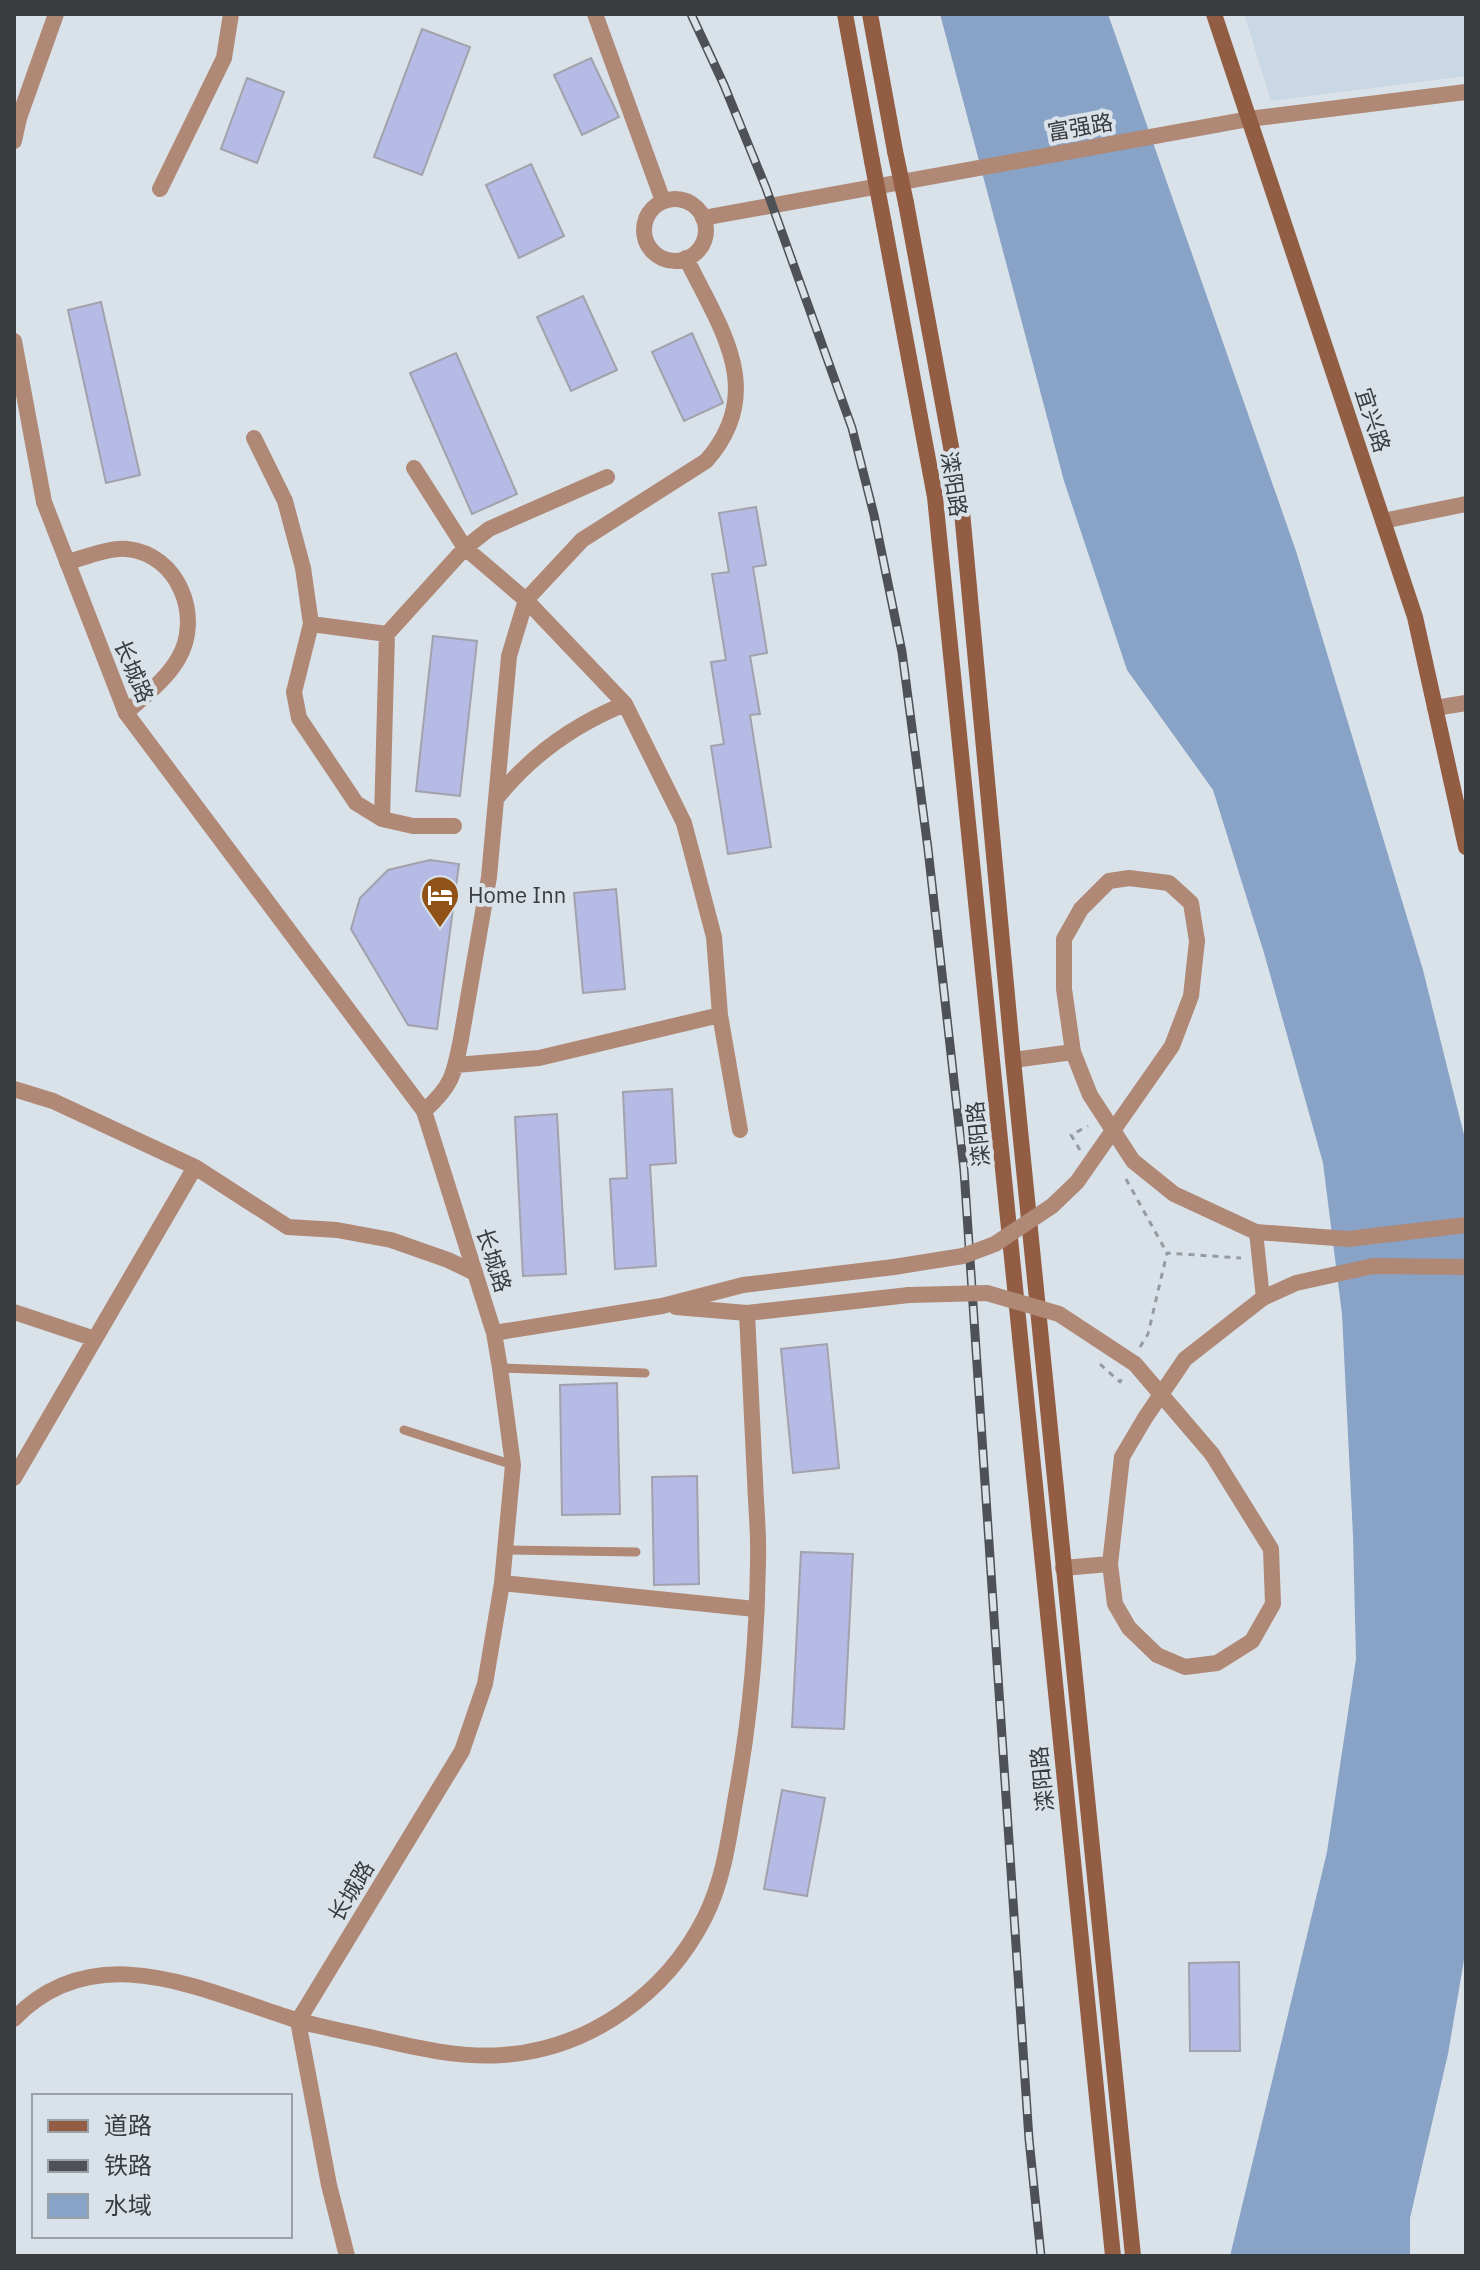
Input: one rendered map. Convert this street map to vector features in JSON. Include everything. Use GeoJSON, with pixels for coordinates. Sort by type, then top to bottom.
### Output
{"type":"FeatureCollection","features":[{"type":"Feature","properties":{"kind":"main road","name":"滦阳路"},"geometry":{"type":"LineString","coordinates":[[845,14],[935,497],[1113,2256]]}},
{"type":"Feature","properties":{"kind":"main road","name":"滦阳路"},"geometry":{"type":"LineString","coordinates":[[870,14],[961,501],[1013,1060],[1133,2256]]}},
{"type":"Feature","properties":{"kind":"main road","name":"宜兴路"},"geometry":{"type":"LineString","coordinates":[[1214,14],[1415,617],[1466,847]]}},
{"type":"Feature","properties":{"kind":"street"},"geometry":{"type":"LineString","coordinates":[[14,139],[16,118],[56,14]]}},
{"type":"Feature","properties":{"kind":"street"},"geometry":{"type":"LineString","coordinates":[[160,189],[224,58],[231,14]]}},
{"type":"Feature","properties":{"kind":"street"},"geometry":{"type":"LineString","coordinates":[[595,14],[663,201]]}},
{"type":"Feature","properties":{"kind":"street","name":"富强路"},"geometry":{"type":"LineString","coordinates":[[703,218],[1249,119],[1466,92]]}},
{"type":"Feature","properties":{"kind":"street"},"geometry":{"type":"LineString","coordinates":[[673,199],[691,204],[703,218],[705,227],[701,246],[686,258],[677,261],[659,256],[646,242],[645,223],[649,214],[663,201],[673,199]]}},
{"type":"Feature","properties":{"kind":"street"},"geometry":{"type":"LineString","coordinates":[[424,1111],[446,1091],[456,1065],[489,877],[509,656],[526,600],[582,540],[706,461],[725,436],[736,405],[734,363],[686,258]]}},
{"type":"Feature","properties":{"kind":"street","name":"长城路"},"geometry":{"type":"LineString","coordinates":[[14,341],[44,502],[126,713],[424,1111],[494,1333],[500,1368],[513,1465],[502,1583],[485,1684],[462,1751],[298,2021]]}},
{"type":"Feature","properties":{"kind":"street"},"geometry":{"type":"LineString","coordinates":[[254,438],[285,501],[303,568],[311,624],[294,692],[299,718],[356,803],[382,819],[413,826],[454,826]]}},
{"type":"Feature","properties":{"kind":"street"},"geometry":{"type":"LineString","coordinates":[[414,468],[465,548],[526,600],[625,704],[684,823],[714,937],[720,1015],[740,1130]]}},
{"type":"Feature","properties":{"kind":"street"},"geometry":{"type":"LineString","coordinates":[[382,819],[387,634],[465,548],[489,529],[607,477]]}},
{"type":"Feature","properties":{"kind":"street"},"geometry":{"type":"LineString","coordinates":[[1383,521],[1466,504]]}},
{"type":"Feature","properties":{"kind":"street"},"geometry":{"type":"LineString","coordinates":[[67,562],[124,548],[137,551],[170,572],[184,595],[189,620],[179,658],[126,713]]}},
{"type":"Feature","properties":{"kind":"street"},"geometry":{"type":"LineString","coordinates":[[311,624],[387,634]]}},
{"type":"Feature","properties":{"kind":"street"},"geometry":{"type":"LineString","coordinates":[[1435,708],[1466,703]]}},
{"type":"Feature","properties":{"kind":"street"},"geometry":{"type":"LineString","coordinates":[[496,799],[525,766],[560,738],[591,719],[625,704]]}},
{"type":"Feature","properties":{"kind":"street"},"geometry":{"type":"LineString","coordinates":[[494,1333],[662,1306],[743,1285],[963,1256],[995,1244],[1052,1206],[1077,1182],[1088,1166],[1172,1046],[1191,996],[1197,941],[1191,903],[1169,883],[1129,878],[1109,881],[1081,909],[1064,939],[1064,989],[1073,1052],[1090,1095],[1133,1161],[1174,1194],[1256,1232],[1348,1239],[1466,1225]]}},
{"type":"Feature","properties":{"kind":"street"},"geometry":{"type":"LineString","coordinates":[[456,1065],[539,1058],[720,1015]]}},
{"type":"Feature","properties":{"kind":"street"},"geometry":{"type":"LineString","coordinates":[[1013,1060],[1073,1052]]}},
{"type":"Feature","properties":{"kind":"street"},"geometry":{"type":"LineString","coordinates":[[14,1089],[53,1101],[195,1167],[288,1227],[337,1230],[391,1240],[475,1273]]}},
{"type":"Feature","properties":{"kind":"street"},"geometry":{"type":"LineString","coordinates":[[14,1478],[195,1167]]}},
{"type":"Feature","properties":{"kind":"street"},"geometry":{"type":"LineString","coordinates":[[1256,1232],[1263,1298]]}},
{"type":"Feature","properties":{"kind":"street"},"geometry":{"type":"LineString","coordinates":[[662,1306],[747,1313],[909,1295],[987,1293],[1059,1314],[1135,1364],[1212,1454],[1271,1549],[1273,1604],[1252,1641],[1217,1663],[1185,1667],[1157,1655],[1129,1628],[1115,1604],[1110,1564],[1122,1457],[1130,1444],[1185,1359],[1263,1298],[1296,1283],[1373,1266],[1466,1267]]}},
{"type":"Feature","properties":{"kind":"street"},"geometry":{"type":"LineString","coordinates":[[14,1312],[95,1339]]}},
{"type":"Feature","properties":{"kind":"street"},"geometry":{"type":"LineString","coordinates":[[14,2019],[34,2002],[68,1984],[87,1977],[129,1973],[170,1979],[298,2021],[443,2053],[506,2055],[580,2036],[603,2025],[645,1996],[672,1968],[706,1914],[724,1866],[748,1731],[758,1562],[747,1313]]}},
{"type":"Feature","properties":{"kind":"street"},"geometry":{"type":"LineString","coordinates":[[1063,1568],[1110,1564]]}},
{"type":"Feature","properties":{"kind":"street"},"geometry":{"type":"LineString","coordinates":[[502,1583],[755,1609]]}},
{"type":"Feature","properties":{"kind":"street"},"geometry":{"type":"LineString","coordinates":[[298,2021],[329,2185],[347,2256]]}},
{"type":"Feature","properties":{"kind":"lane"},"geometry":{"type":"LineString","coordinates":[[500,1368],[645,1373]]}},
{"type":"Feature","properties":{"kind":"lane"},"geometry":{"type":"LineString","coordinates":[[404,1430],[513,1465]]}},
{"type":"Feature","properties":{"kind":"lane"},"geometry":{"type":"LineString","coordinates":[[505,1550],[636,1552]]}},
{"type":"Feature","properties":{"kind":"path"},"geometry":{"type":"LineString","coordinates":[[1088,1166],[1071,1135],[1099,1121]]}},
{"type":"Feature","properties":{"kind":"path"},"geometry":{"type":"LineString","coordinates":[[1125,1179],[1167,1253],[1148,1334]]}},
{"type":"Feature","properties":{"kind":"path"},"geometry":{"type":"LineString","coordinates":[[1167,1253],[1260,1260]]}},
{"type":"Feature","properties":{"kind":"shaded area"},"geometry":{"type":"Polygon","coordinates":[[[1244,14],[1466,14],[1466,76],[1271,101],[1244,14]]]}},
{"type":"Feature","properties":{"kind":"water"},"geometry":{"type":"Polygon","coordinates":[[[940,14],[1108,14],[1296,551],[1423,970],[1466,1143],[1466,1948],[1448,2054],[1410,2218],[1410,2256],[1230,2256],[1327,1852],[1356,1659],[1342,1314],[1323,1163],[1264,953],[1213,790],[1127,670],[1064,481],[940,14]]]}},
{"type":"Feature","properties":{"kind":"building"},"geometry":{"type":"Polygon","coordinates":[[[422,29],[470,47],[422,175],[374,157],[422,29]]]}},
{"type":"Feature","properties":{"kind":"building"},"geometry":{"type":"Polygon","coordinates":[[[591,58],[619,117],[582,135],[554,75],[591,58]]]}},
{"type":"Feature","properties":{"kind":"building"},"geometry":{"type":"Polygon","coordinates":[[[247,78],[284,92],[257,163],[221,149],[247,78]]]}},
{"type":"Feature","properties":{"kind":"building"},"geometry":{"type":"Polygon","coordinates":[[[531,164],[564,236],[519,258],[486,185],[531,164]]]}},
{"type":"Feature","properties":{"kind":"building"},"geometry":{"type":"Polygon","coordinates":[[[583,296],[617,370],[571,391],[537,317],[583,296]]]}},
{"type":"Feature","properties":{"kind":"building"},"geometry":{"type":"Polygon","coordinates":[[[101,302],[140,475],[106,483],[68,310],[101,302]]]}},
{"type":"Feature","properties":{"kind":"building"},"geometry":{"type":"Polygon","coordinates":[[[692,333],[723,403],[684,421],[652,352],[692,333]]]}},
{"type":"Feature","properties":{"kind":"building"},"geometry":{"type":"Polygon","coordinates":[[[456,353],[517,494],[472,514],[410,373],[456,353]]]}},
{"type":"Feature","properties":{"kind":"building"},"geometry":{"type":"Polygon","coordinates":[[[756,507],[766,565],[753,567],[767,653],[750,656],[760,714],[750,715],[771,847],[728,854],[711,746],[724,744],[711,662],[726,660],[712,574],[729,572],[719,513],[756,507]]]}},
{"type":"Feature","properties":{"kind":"building"},"geometry":{"type":"Polygon","coordinates":[[[433,636],[477,641],[460,796],[416,791],[433,636]]]}},
{"type":"Feature","properties":{"kind":"building"},"geometry":{"type":"Polygon","coordinates":[[[430,860],[459,864],[437,1029],[408,1025],[351,929],[360,898],[388,870],[430,860]]]}},
{"type":"Feature","properties":{"kind":"building"},"geometry":{"type":"Polygon","coordinates":[[[616,889],[625,989],[583,993],[574,893],[616,889]]]}},
{"type":"Feature","properties":{"kind":"building"},"geometry":{"type":"Polygon","coordinates":[[[672,1089],[676,1163],[650,1165],[656,1266],[615,1269],[610,1179],[627,1178],[623,1092],[672,1089]]]}},
{"type":"Feature","properties":{"kind":"building"},"geometry":{"type":"Polygon","coordinates":[[[557,1114],[566,1274],[523,1276],[515,1117],[557,1114]]]}},
{"type":"Feature","properties":{"kind":"building"},"geometry":{"type":"Polygon","coordinates":[[[827,1344],[839,1468],[793,1473],[781,1349],[827,1344]]]}},
{"type":"Feature","properties":{"kind":"building"},"geometry":{"type":"Polygon","coordinates":[[[617,1383],[620,1514],[562,1515],[560,1385],[617,1383]]]}},
{"type":"Feature","properties":{"kind":"building"},"geometry":{"type":"Polygon","coordinates":[[[697,1476],[699,1584],[654,1585],[652,1477],[697,1476]]]}},
{"type":"Feature","properties":{"kind":"building"},"geometry":{"type":"Polygon","coordinates":[[[801,1552],[853,1554],[844,1729],[792,1727],[801,1552]]]}},
{"type":"Feature","properties":{"kind":"building"},"geometry":{"type":"Polygon","coordinates":[[[782,1790],[825,1798],[807,1896],[764,1889],[782,1790]]]}},
{"type":"Feature","properties":{"kind":"building"},"geometry":{"type":"Polygon","coordinates":[[[1239,1962],[1240,2051],[1190,2051],[1189,1963],[1239,1962]]]}},
{"type":"Feature","properties":{"kind":"railway"},"geometry":{"type":"LineString","coordinates":[[691,14],[766,188],[852,428],[874,515],[902,652],[928,849],[964,1170],[1029,2139],[1041,2256]]}},
{"type":"Feature","properties":{"kind":"place","name":"Home Inn"},"geometry":{"type":"Point","coordinates":[440,929]}}]}
